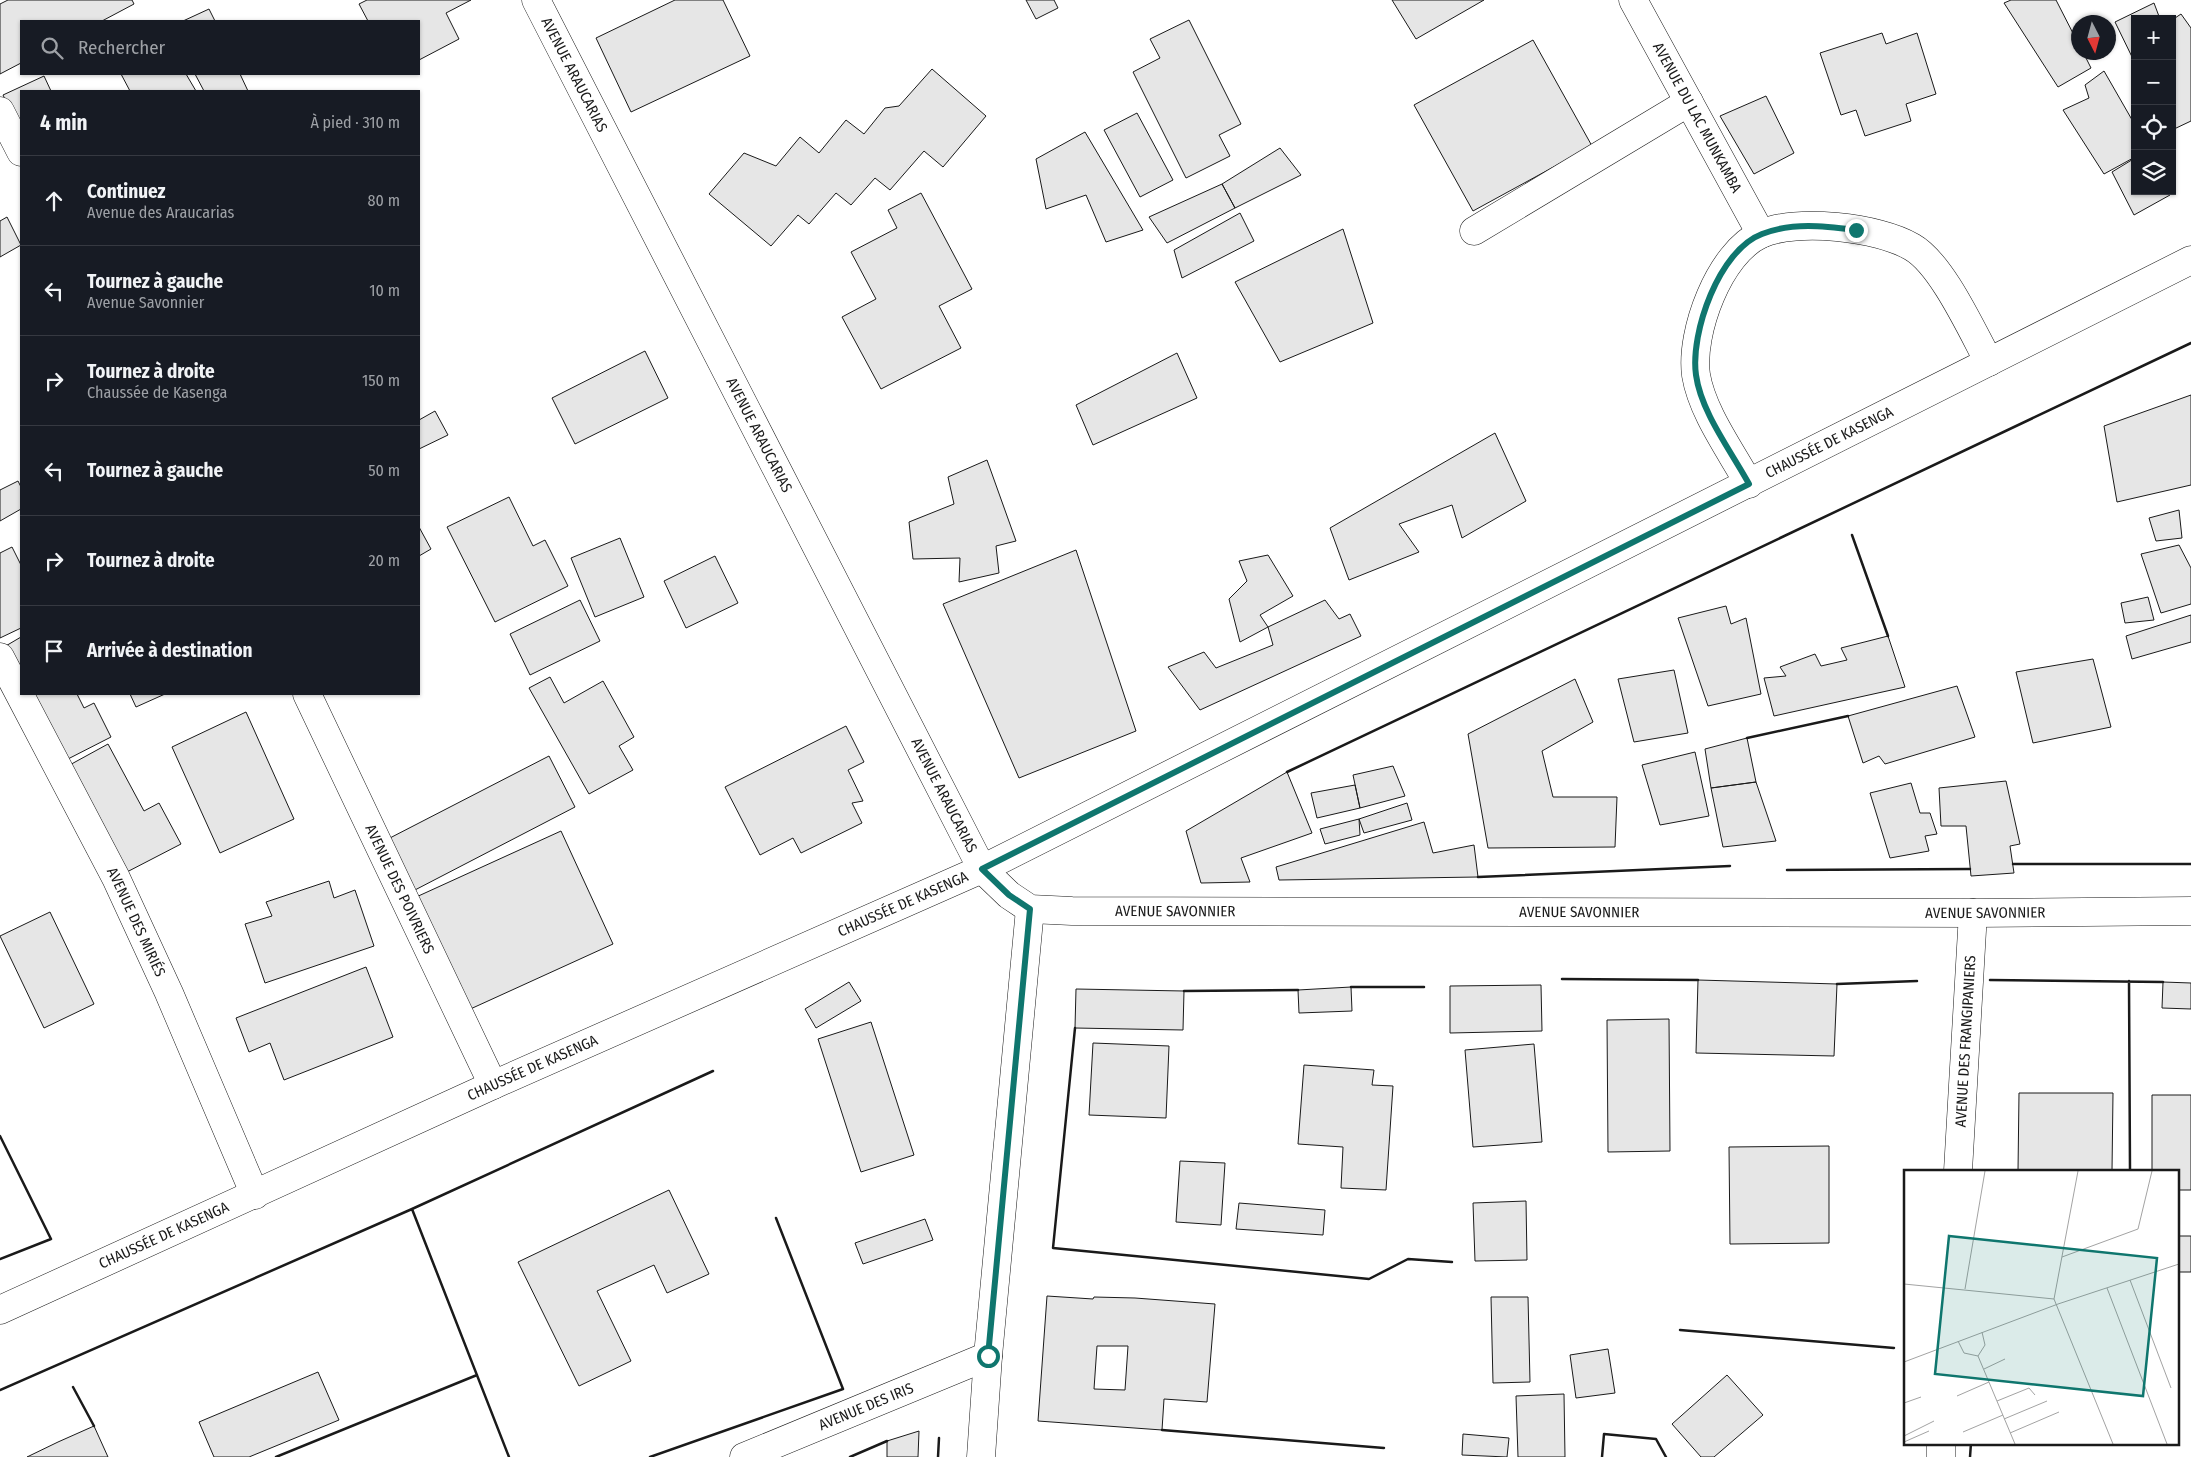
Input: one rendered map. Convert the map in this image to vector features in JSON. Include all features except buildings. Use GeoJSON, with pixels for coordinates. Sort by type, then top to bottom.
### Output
{"type":"FeatureCollection","features":[{"type":"Feature","properties":{"kind":"street","name":"AVENUE ARAUCARIAS"},"geometry":{"type":"LineString","coordinates":[[536,0],[982,869]]}},
{"type":"Feature","properties":{"kind":"street","name":"AVENUE DU LAC MUNKAMBA"},"geometry":{"type":"LineString","coordinates":[[1633,0],[1761,234]]}},
{"type":"Feature","properties":{"kind":"street"},"geometry":{"type":"LineString","coordinates":[[1474,232],[1689,102]]}},
{"type":"Feature","properties":{"kind":"street"},"geometry":{"type":"LineString","coordinates":[[0,112],[20,150]]}},
{"type":"Feature","properties":{"kind":"street"},"geometry":{"type":"LineString","coordinates":[[1749,484],[1707,409],[1696,376],[1695,356],[1698,333],[1706,307],[1718,282],[1736,253],[1761,234],[1805,225],[1829,226],[1888,237],[1913,247],[1933,265],[1989,362]]}},
{"type":"Feature","properties":{"kind":"street","name":"CHAUSSÉE DE KASENGA"},"geometry":{"type":"LineString","coordinates":[[0,1310],[256,1195],[493,1085],[982,869],[2191,260]]}},
{"type":"Feature","properties":{"kind":"street","name":"AVENUE DES MIRIÉS"},"geometry":{"type":"LineString","coordinates":[[0,657],[116,878],[169,993],[256,1195]]}},
{"type":"Feature","properties":{"kind":"street","name":"AVENUE DES POIVRIERS"},"geometry":{"type":"LineString","coordinates":[[307,695],[493,1085]]}},
{"type":"Feature","properties":{"kind":"street"},"geometry":{"type":"LineString","coordinates":[[981,1457],[988,1356],[1030,909],[1009,895],[982,869]]}},
{"type":"Feature","properties":{"kind":"street","name":"AVENUE SAVONNIER"},"geometry":{"type":"LineString","coordinates":[[1030,909],[1072,911],[1973,913],[2191,911]]}},
{"type":"Feature","properties":{"kind":"street","name":"AVENUE DES FRANGIPANIERS"},"geometry":{"type":"LineString","coordinates":[[1958,1170],[1973,913]]}},
{"type":"Feature","properties":{"kind":"street","name":"AVENUE DES IRIS"},"geometry":{"type":"LineString","coordinates":[[744,1457],[988,1356]]}},
{"type":"Feature","properties":{"kind":"street"},"geometry":{"type":"LineString","coordinates":[[1941,1457],[1942,1444]]}},
{"type":"Feature","properties":{"kind":"wall"},"geometry":{"type":"LineString","coordinates":[[1287,772],[2191,343]]}},
{"type":"Feature","properties":{"kind":"wall"},"geometry":{"type":"LineString","coordinates":[[1852,535],[1888,636]]}},
{"type":"Feature","properties":{"kind":"wall"},"geometry":{"type":"LineString","coordinates":[[1747,738],[1848,716]]}},
{"type":"Feature","properties":{"kind":"wall"},"geometry":{"type":"LineString","coordinates":[[2013,864],[2191,864]]}},
{"type":"Feature","properties":{"kind":"wall"},"geometry":{"type":"LineString","coordinates":[[1478,877],[1730,866]]}},
{"type":"Feature","properties":{"kind":"wall"},"geometry":{"type":"LineString","coordinates":[[1787,870],[1970,869]]}},
{"type":"Feature","properties":{"kind":"wall"},"geometry":{"type":"LineString","coordinates":[[1562,979],[1698,980]]}},
{"type":"Feature","properties":{"kind":"wall"},"geometry":{"type":"LineString","coordinates":[[1990,980],[2163,982]]}},
{"type":"Feature","properties":{"kind":"wall"},"geometry":{"type":"LineString","coordinates":[[1837,984],[1917,981]]}},
{"type":"Feature","properties":{"kind":"wall"},"geometry":{"type":"LineString","coordinates":[[2129,981],[2130,1170]]}},
{"type":"Feature","properties":{"kind":"wall"},"geometry":{"type":"LineString","coordinates":[[1351,987],[1424,987]]}},
{"type":"Feature","properties":{"kind":"wall"},"geometry":{"type":"LineString","coordinates":[[1184,991],[1298,990]]}},
{"type":"Feature","properties":{"kind":"wall"},"geometry":{"type":"LineString","coordinates":[[1075,1028],[1053,1248],[1369,1279],[1408,1259],[1452,1262]]}},
{"type":"Feature","properties":{"kind":"wall"},"geometry":{"type":"LineString","coordinates":[[0,1390],[412,1209],[713,1071]]}},
{"type":"Feature","properties":{"kind":"wall"},"geometry":{"type":"LineString","coordinates":[[0,1136],[51,1239],[0,1259]]}},
{"type":"Feature","properties":{"kind":"wall"},"geometry":{"type":"LineString","coordinates":[[412,1209],[509,1457]]}},
{"type":"Feature","properties":{"kind":"wall"},"geometry":{"type":"LineString","coordinates":[[650,1457],[843,1389],[776,1218]]}},
{"type":"Feature","properties":{"kind":"wall"},"geometry":{"type":"LineString","coordinates":[[1680,1330],[1894,1348]]}},
{"type":"Feature","properties":{"kind":"wall"},"geometry":{"type":"LineString","coordinates":[[276,1457],[477,1375]]}},
{"type":"Feature","properties":{"kind":"wall"},"geometry":{"type":"LineString","coordinates":[[73,1387],[94,1426]]}},
{"type":"Feature","properties":{"kind":"wall"},"geometry":{"type":"LineString","coordinates":[[1162,1430],[1384,1448]]}},
{"type":"Feature","properties":{"kind":"wall"},"geometry":{"type":"LineString","coordinates":[[1602,1457],[1604,1434],[1656,1439],[1666,1457]]}},
{"type":"Feature","properties":{"kind":"wall"},"geometry":{"type":"LineString","coordinates":[[938,1457],[939,1438]]}},
{"type":"Feature","properties":{"kind":"wall"},"geometry":{"type":"LineString","coordinates":[[850,1457],[887,1441]]}},
{"type":"Feature","properties":{"kind":"wall"},"geometry":{"type":"LineString","coordinates":[[1970,1457],[1971,1444]]}},
{"type":"Feature","properties":{"kind":"route"},"geometry":{"type":"LineString","coordinates":[[988,1356],[1030,909],[1009,895],[982,869],[1749,484],[1707,409],[1696,376],[1695,356],[1698,333],[1706,307],[1718,282],[1736,253],[1761,234],[1805,225],[1856,230]]}}]}
